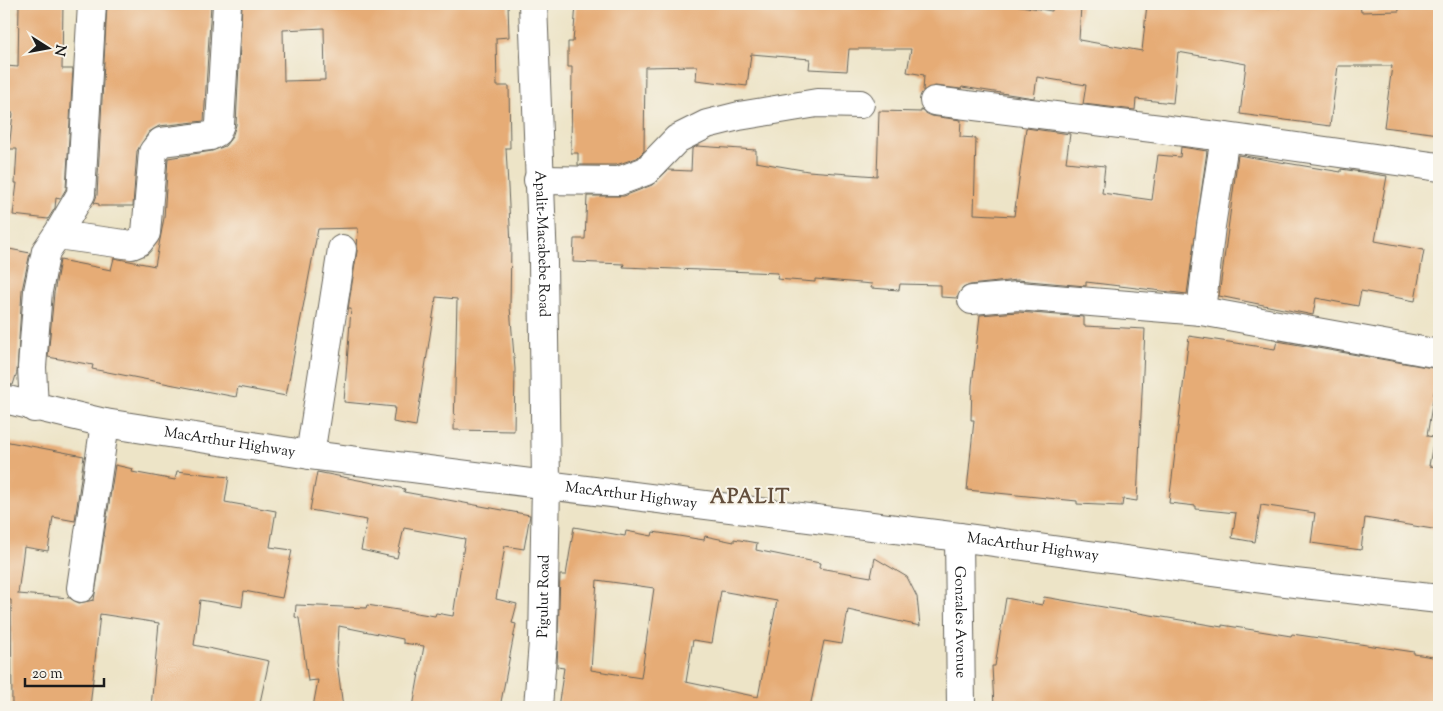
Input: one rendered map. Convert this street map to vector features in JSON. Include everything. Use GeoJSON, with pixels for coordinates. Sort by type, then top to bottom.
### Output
{"type":"FeatureCollection","features":[{"type":"Feature","properties":{"kind":"main road"},"geometry":{"type":"LineString","coordinates":[[34,408],[32,367],[38,291],[46,251],[82,194],[92,4]]}},
{"type":"Feature","properties":{"kind":"main road"},"geometry":{"type":"LineString","coordinates":[[56,235],[132,245],[139,242],[146,233],[154,152],[161,142],[210,136],[217,132],[220,124],[227,4]]}},
{"type":"Feature","properties":{"kind":"main road","name":"Apalit-Macabebe Road"},"geometry":{"type":"LineString","coordinates":[[533,4],[538,180],[543,263],[546,484]]}},
{"type":"Feature","properties":{"kind":"main road"},"geometry":{"type":"LineString","coordinates":[[934,101],[1225,137],[1439,167]]}},
{"type":"Feature","properties":{"kind":"main road"},"geometry":{"type":"LineString","coordinates":[[538,180],[619,181],[646,171],[677,139],[707,124],[739,116],[817,103],[860,104]]}},
{"type":"Feature","properties":{"kind":"main road"},"geometry":{"type":"LineString","coordinates":[[1201,312],[1211,226],[1225,137]]}},
{"type":"Feature","properties":{"kind":"main road"},"geometry":{"type":"LineString","coordinates":[[310,455],[342,249]]}},
{"type":"Feature","properties":{"kind":"main road"},"geometry":{"type":"LineString","coordinates":[[972,300],[1018,296],[1201,312],[1439,354]]}},
{"type":"Feature","properties":{"kind":"main road","name":"MacArthur Highway"},"geometry":{"type":"LineString","coordinates":[[4,399],[34,408],[105,423],[310,455],[546,484],[1277,581],[1439,599]]}},
{"type":"Feature","properties":{"kind":"main road"},"geometry":{"type":"LineString","coordinates":[[81,588],[105,423]]}},
{"type":"Feature","properties":{"kind":"main road","name":"Pigulut Road"},"geometry":{"type":"LineString","coordinates":[[538,707],[543,642],[546,484]]}},
{"type":"Feature","properties":{"kind":"main road","name":"Gonzales Avenue"},"geometry":{"type":"LineString","coordinates":[[958,538],[961,707]]}},
{"type":"Feature","properties":{"kind":"building"},"geometry":{"type":"Polygon","coordinates":[[[19,4],[63,4],[62,69],[73,69],[66,189],[60,199],[56,198],[55,208],[48,219],[13,215],[17,183],[15,183],[17,149],[9,149],[13,113],[4,113],[4,108],[6,66],[18,67],[19,4]]]}},
{"type":"Feature","properties":{"kind":"building"},"geometry":{"type":"Polygon","coordinates":[[[107,4],[211,4],[204,121],[159,126],[149,132],[137,151],[133,206],[99,206],[99,204],[94,203],[97,195],[107,4]]]}},
{"type":"Feature","properties":{"kind":"building"},"geometry":{"type":"Polygon","coordinates":[[[242,4],[508,4],[509,37],[496,38],[497,86],[509,86],[510,148],[506,148],[511,245],[510,307],[515,369],[514,431],[454,430],[457,299],[436,297],[416,426],[393,422],[395,407],[344,402],[351,309],[348,309],[357,251],[358,228],[318,229],[286,396],[238,387],[236,397],[92,369],[93,365],[48,357],[54,293],[60,260],[111,270],[114,258],[155,266],[164,218],[168,158],[212,151],[225,146],[232,137],[236,125],[242,4]],[[324,28],[283,30],[284,81],[325,80],[324,28]]]}},
{"type":"Feature","properties":{"kind":"building"},"geometry":{"type":"Polygon","coordinates":[[[576,4],[726,4],[789,9],[789,4],[1008,4],[1052,11],[1053,4],[1081,5],[1079,40],[1142,51],[1147,4],[1252,4],[1280,8],[1280,4],[1360,4],[1361,12],[1399,11],[1399,4],[1426,4],[1426,7],[1439,8],[1439,134],[1384,127],[1392,66],[1338,66],[1330,126],[1240,114],[1246,64],[1178,52],[1173,103],[1136,99],[1135,110],[1083,104],[1086,85],[1037,77],[1034,98],[962,87],[961,89],[935,86],[923,91],[924,75],[907,72],[911,49],[849,49],[847,71],[809,69],[810,59],[751,54],[747,86],[696,80],[697,66],[645,67],[644,151],[637,158],[616,165],[578,165],[578,153],[571,153],[572,67],[568,67],[568,42],[573,42],[576,4]]]}},
{"type":"Feature","properties":{"kind":"building"},"geometry":{"type":"Polygon","coordinates":[[[921,110],[932,116],[961,120],[960,137],[976,138],[974,214],[1014,216],[1026,128],[1070,134],[1066,162],[1105,166],[1102,193],[1152,200],[1158,155],[1180,157],[1181,147],[1207,151],[1187,294],[1086,282],[1086,286],[1017,280],[970,285],[963,288],[957,298],[941,297],[941,285],[900,284],[899,290],[871,288],[872,284],[815,279],[815,282],[777,279],[778,273],[623,267],[624,264],[573,262],[574,239],[585,239],[587,196],[624,196],[652,185],[668,170],[691,171],[692,149],[697,146],[756,150],[756,162],[808,171],[877,176],[879,111],[921,112],[921,110]]]}},
{"type":"Feature","properties":{"kind":"building"},"geometry":{"type":"Polygon","coordinates":[[[1238,155],[1341,172],[1341,169],[1387,176],[1375,241],[1424,250],[1415,301],[1361,291],[1358,306],[1316,298],[1313,315],[1219,296],[1238,155]]]}},
{"type":"Feature","properties":{"kind":"building"},"geometry":{"type":"Polygon","coordinates":[[[4,248],[30,253],[22,290],[17,372],[13,385],[4,384],[4,248]]]}},
{"type":"Feature","properties":{"kind":"building"},"geometry":{"type":"Polygon","coordinates":[[[1018,312],[1084,317],[1084,326],[1145,329],[1137,501],[1123,499],[1122,506],[1077,504],[1077,501],[967,490],[974,420],[971,420],[972,385],[980,315],[1018,312]]]}},
{"type":"Feature","properties":{"kind":"building"},"geometry":{"type":"Polygon","coordinates":[[[1189,336],[1275,349],[1277,341],[1438,369],[1427,436],[1434,437],[1429,466],[1439,467],[1439,530],[1365,518],[1361,550],[1311,543],[1315,513],[1261,505],[1255,542],[1232,538],[1236,513],[1196,509],[1196,506],[1169,503],[1189,336]]]}},
{"type":"Feature","properties":{"kind":"building"},"geometry":{"type":"Polygon","coordinates":[[[4,441],[84,456],[75,521],[53,517],[48,551],[24,547],[18,594],[70,598],[79,603],[94,600],[115,465],[133,469],[132,472],[175,480],[177,471],[229,477],[225,502],[276,511],[270,547],[292,550],[282,598],[244,591],[242,607],[200,600],[194,645],[269,661],[259,707],[151,707],[159,623],[100,614],[90,707],[12,707],[11,600],[4,599],[4,441]]]}},
{"type":"Feature","properties":{"kind":"building"},"geometry":{"type":"Polygon","coordinates":[[[317,472],[405,489],[404,492],[530,515],[524,549],[505,546],[496,599],[517,604],[512,623],[516,624],[500,707],[413,707],[424,646],[403,643],[403,639],[339,626],[337,662],[343,707],[313,707],[318,680],[308,681],[299,618],[295,617],[296,605],[366,608],[367,605],[435,616],[436,613],[453,616],[465,539],[404,528],[397,558],[361,550],[367,520],[310,510],[317,472]]]}},
{"type":"Feature","properties":{"kind":"building"},"geometry":{"type":"Polygon","coordinates":[[[574,527],[625,536],[626,531],[652,536],[653,532],[704,540],[705,536],[734,542],[734,539],[757,543],[756,550],[820,563],[819,568],[871,577],[875,558],[907,577],[917,597],[920,626],[848,610],[842,644],[824,641],[810,707],[558,707],[564,668],[557,667],[560,575],[566,575],[574,527]],[[597,580],[591,670],[641,678],[654,588],[597,580]],[[721,591],[712,643],[693,640],[686,682],[758,697],[777,601],[721,591]]]}},
{"type":"Feature","properties":{"kind":"building"},"geometry":{"type":"Polygon","coordinates":[[[1044,597],[1222,627],[1222,625],[1291,636],[1292,634],[1414,652],[1414,654],[1439,658],[1439,707],[994,707],[992,666],[995,666],[1006,598],[1042,605],[1044,597]]]}},
{"type":"Feature","properties":{"kind":"district","name":"APALIT"},"geometry":{"type":"Point","coordinates":[750,498]}}]}
